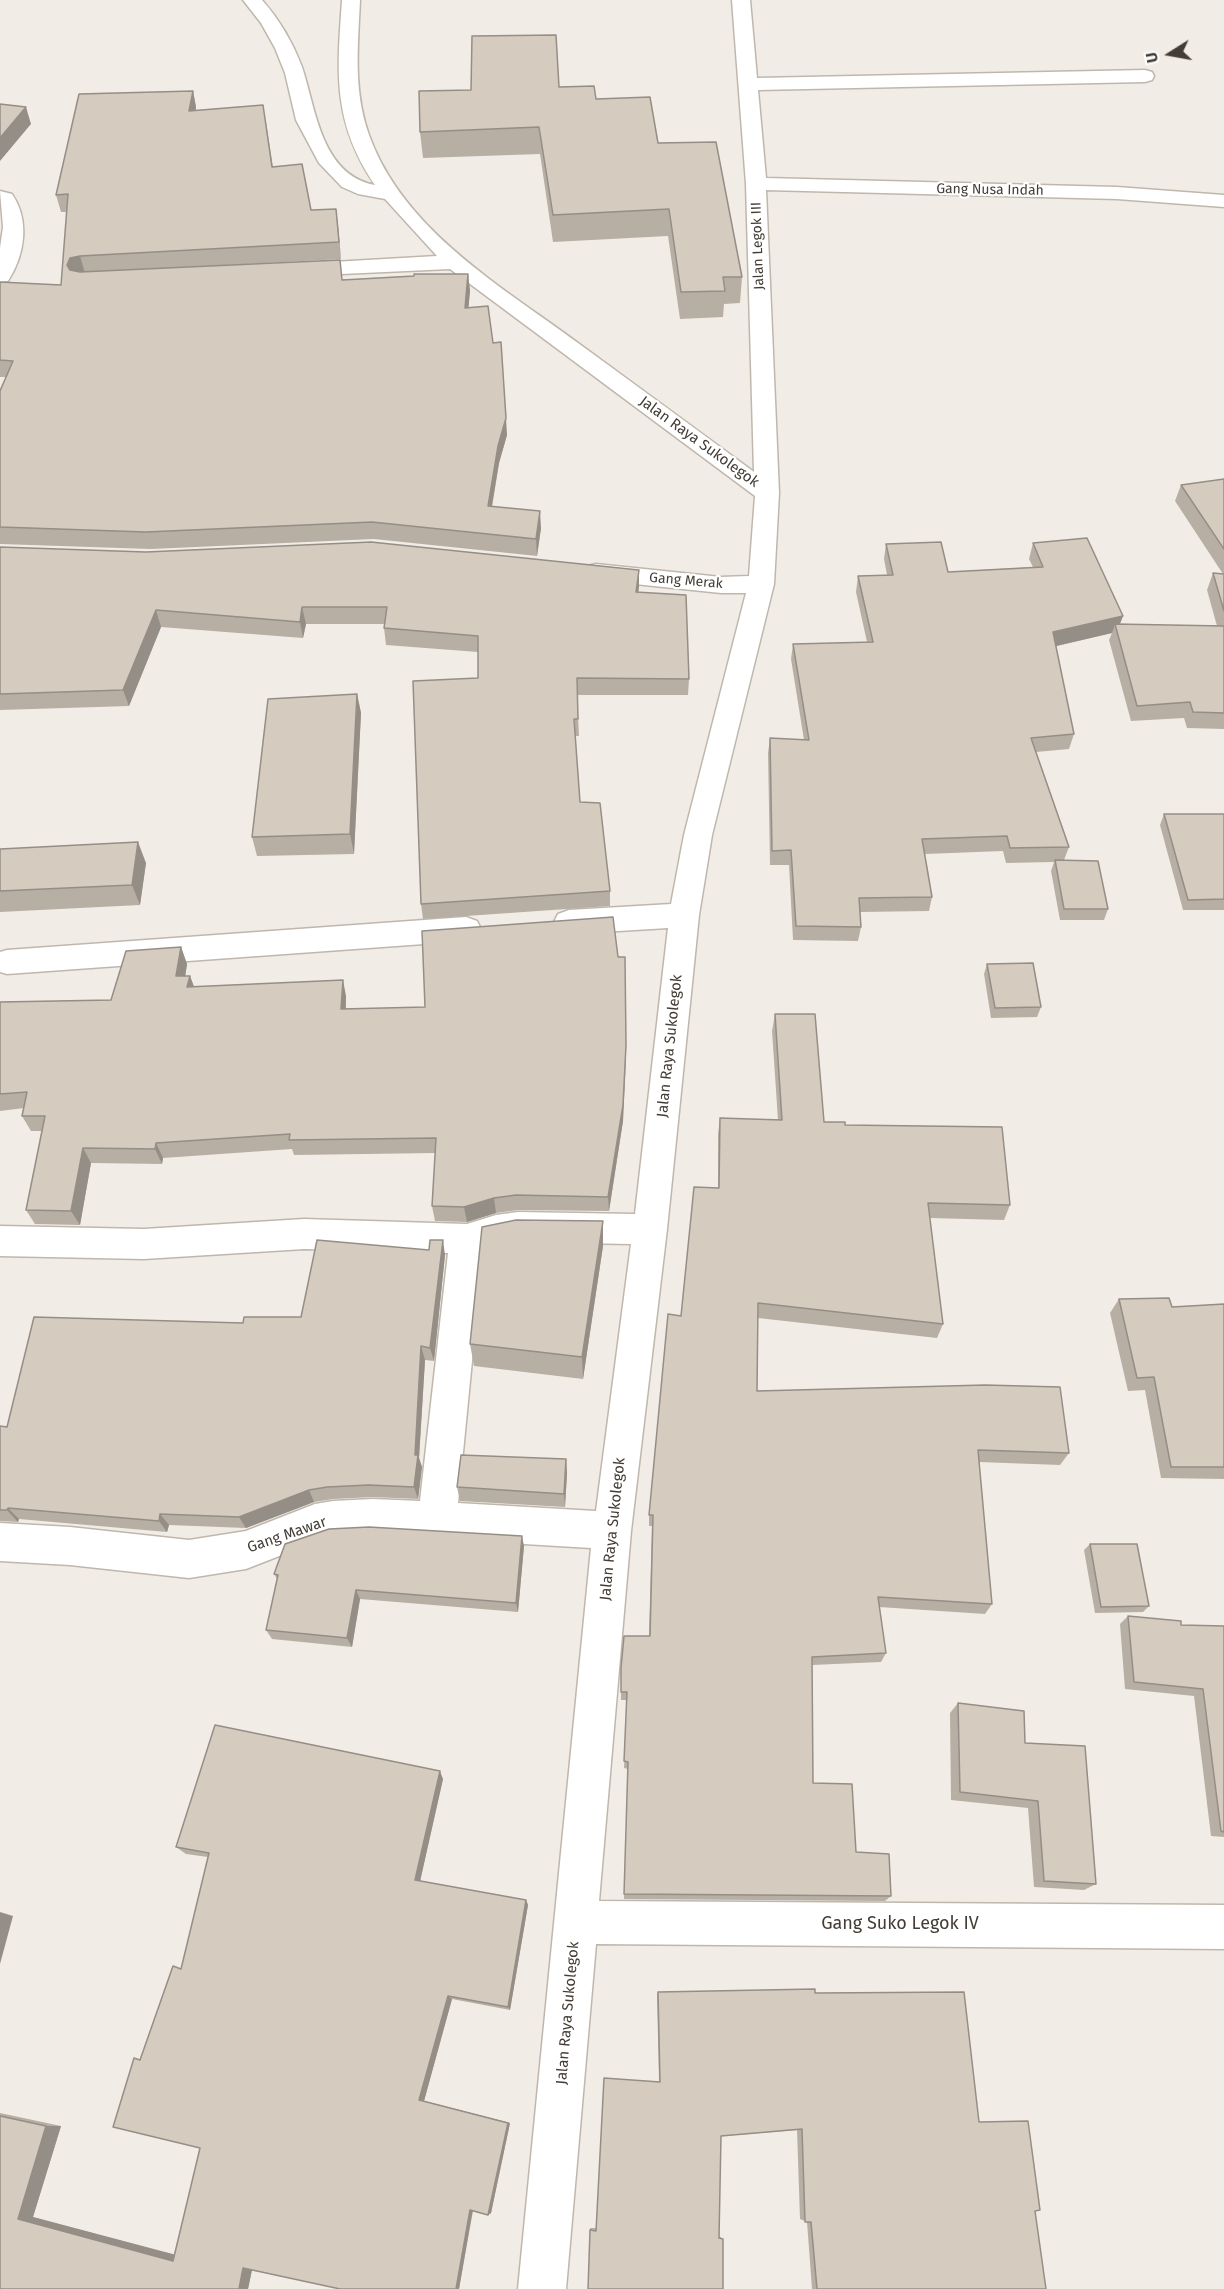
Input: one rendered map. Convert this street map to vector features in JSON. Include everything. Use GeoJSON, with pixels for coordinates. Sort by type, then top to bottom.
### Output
{"type":"FeatureCollection","features":[{"type":"Feature","properties":{"kind":"street"},"geometry":{"type":"LineString","coordinates":[[252,0],[274,27],[292,67],[307,121],[320,149],[339,174],[357,187],[389,194]]}},
{"type":"Feature","properties":{"kind":"street","name":"Jalan Raya Sukolegok"},"geometry":{"type":"LineString","coordinates":[[351,0],[347,76],[354,116],[374,168],[389,194],[411,220],[455,262],[767,493],[761,584],[698,835],[684,915],[650,1229],[612,1531],[542,2289]]}},
{"type":"Feature","properties":{"kind":"street","name":"Jalan Legok III"},"geometry":{"type":"LineString","coordinates":[[741,0],[756,184],[767,493]]}},
{"type":"Feature","properties":{"kind":"street"},"geometry":{"type":"LineString","coordinates":[[749,84],[1145,76]]}},
{"type":"Feature","properties":{"kind":"street","name":"Gang Nusa Indah"},"geometry":{"type":"LineString","coordinates":[[756,184],[1117,193],[1224,201]]}},
{"type":"Feature","properties":{"kind":"street"},"geometry":{"type":"LineString","coordinates":[[0,197],[5,198],[11,207],[14,235],[10,253],[0,276]]}},
{"type":"Feature","properties":{"kind":"street"},"geometry":{"type":"LineString","coordinates":[[275,271],[455,262]]}},
{"type":"Feature","properties":{"kind":"street","name":"Gang Merak"},"geometry":{"type":"LineString","coordinates":[[570,570],[721,585],[761,584]]}},
{"type":"Feature","properties":{"kind":"street"},"geometry":{"type":"LineString","coordinates":[[543,924],[684,915]]}},
{"type":"Feature","properties":{"kind":"street"},"geometry":{"type":"LineString","coordinates":[[7,962],[495,927]]}},
{"type":"Feature","properties":{"kind":"street"},"geometry":{"type":"LineString","coordinates":[[0,1241],[144,1244],[304,1234],[467,1239],[496,1230],[518,1227],[650,1229]]}},
{"type":"Feature","properties":{"kind":"street"},"geometry":{"type":"LineString","coordinates":[[437,1521],[467,1239]]}},
{"type":"Feature","properties":{"kind":"street","name":"Gang Mawar"},"geometry":{"type":"LineString","coordinates":[[0,1542],[70,1546],[189,1559],[246,1550],[315,1523],[333,1519],[373,1517],[612,1531]]}},
{"type":"Feature","properties":{"kind":"street","name":"Gang Suko Legok IV"},"geometry":{"type":"LineString","coordinates":[[577,1922],[1224,1927]]}},
{"type":"Feature","properties":{"kind":"building"},"geometry":{"type":"Polygon","coordinates":[[[556,35],[559,87],[594,86],[596,99],[650,97],[658,143],[716,142],[742,277],[723,277],[725,291],[681,292],[669,209],[553,215],[539,127],[420,132],[419,91],[471,90],[472,36],[556,35]]]}},
{"type":"Feature","properties":{"kind":"building"},"geometry":{"type":"Polygon","coordinates":[[[193,91],[189,111],[263,105],[272,167],[302,164],[311,210],[336,209],[339,242],[80,256],[70,258],[67,265],[70,270],[80,272],[340,260],[342,280],[414,276],[414,274],[468,274],[465,308],[488,306],[493,343],[501,342],[506,418],[498,446],[488,506],[540,511],[536,539],[372,522],[146,532],[0,527],[0,391],[13,361],[0,360],[0,282],[61,285],[68,194],[56,195],[79,94],[193,91]]]}},
{"type":"Feature","properties":{"kind":"building"},"geometry":{"type":"Polygon","coordinates":[[[0,104],[26,107],[0,138],[0,104]]]}},
{"type":"Feature","properties":{"kind":"building"},"geometry":{"type":"Polygon","coordinates":[[[1224,479],[1224,549],[1181,485],[1224,479]]]}},
{"type":"Feature","properties":{"kind":"building"},"geometry":{"type":"Polygon","coordinates":[[[1087,538],[1123,616],[1053,632],[1074,734],[1031,738],[1069,847],[1010,848],[1007,836],[922,839],[932,897],[859,898],[861,927],[796,926],[791,850],[772,851],[770,738],[809,740],[793,644],[873,642],[858,576],[893,575],[886,544],[941,542],[948,572],[1043,567],[1033,543],[1087,538]]]}},
{"type":"Feature","properties":{"kind":"building"},"geometry":{"type":"Polygon","coordinates":[[[371,542],[639,570],[636,592],[686,595],[689,679],[577,678],[578,719],[574,719],[580,802],[600,803],[610,891],[421,904],[413,681],[478,678],[478,636],[384,628],[387,607],[302,607],[300,622],[156,610],[123,690],[0,694],[0,547],[146,552],[371,542]]]}},
{"type":"Feature","properties":{"kind":"building"},"geometry":{"type":"Polygon","coordinates":[[[1213,573],[1224,574],[1224,611],[1213,573]]]}},
{"type":"Feature","properties":{"kind":"building"},"geometry":{"type":"Polygon","coordinates":[[[1115,624],[1224,626],[1224,713],[1193,712],[1190,702],[1137,706],[1115,624]]]}},
{"type":"Feature","properties":{"kind":"building"},"geometry":{"type":"Polygon","coordinates":[[[357,694],[350,834],[252,837],[268,699],[357,694]]]}},
{"type":"Feature","properties":{"kind":"building"},"geometry":{"type":"Polygon","coordinates":[[[1164,814],[1224,814],[1224,899],[1188,900],[1164,814]]]}},
{"type":"Feature","properties":{"kind":"building"},"geometry":{"type":"Polygon","coordinates":[[[138,842],[132,885],[0,891],[0,849],[138,842]]]}},
{"type":"Feature","properties":{"kind":"building"},"geometry":{"type":"Polygon","coordinates":[[[1055,860],[1098,861],[1108,909],[1064,909],[1055,860]]]}},
{"type":"Feature","properties":{"kind":"building"},"geometry":{"type":"Polygon","coordinates":[[[613,917],[618,957],[625,957],[626,1045],[623,1105],[608,1197],[516,1195],[494,1198],[464,1207],[432,1206],[436,1138],[289,1140],[290,1134],[156,1143],[155,1149],[83,1148],[71,1211],[26,1210],[45,1116],[22,1116],[27,1092],[0,1094],[0,1002],[111,1000],[126,951],[181,947],[176,976],[190,976],[187,987],[343,980],[341,1009],[425,1007],[422,931],[613,917]]]}},
{"type":"Feature","properties":{"kind":"building"},"geometry":{"type":"Polygon","coordinates":[[[1033,963],[1041,1007],[995,1008],[987,964],[1033,963]]]}},
{"type":"Feature","properties":{"kind":"building"},"geometry":{"type":"Polygon","coordinates":[[[775,1014],[815,1014],[824,1122],[845,1122],[845,1125],[1002,1127],[1010,1205],[928,1203],[943,1324],[758,1303],[757,1391],[985,1385],[1060,1387],[1069,1453],[978,1450],[992,1604],[878,1597],[886,1653],[812,1657],[813,1783],[852,1784],[856,1852],[889,1854],[891,1896],[624,1894],[628,1762],[624,1761],[627,1692],[621,1692],[621,1668],[624,1636],[650,1636],[653,1515],[649,1515],[668,1314],[681,1316],[694,1187],[719,1188],[720,1118],[782,1120],[775,1014]]]}},
{"type":"Feature","properties":{"kind":"building"},"geometry":{"type":"Polygon","coordinates":[[[516,1220],[603,1221],[582,1357],[470,1344],[482,1227],[516,1220]]]}},
{"type":"Feature","properties":{"kind":"building"},"geometry":{"type":"Polygon","coordinates":[[[317,1240],[429,1250],[430,1240],[443,1240],[430,1348],[421,1346],[415,1455],[418,1455],[414,1487],[369,1485],[309,1490],[239,1517],[160,1514],[159,1521],[8,1508],[0,1510],[0,1426],[7,1427],[34,1317],[243,1323],[244,1317],[301,1317],[317,1240]]]}},
{"type":"Feature","properties":{"kind":"building"},"geometry":{"type":"Polygon","coordinates":[[[1169,1298],[1172,1307],[1224,1304],[1224,1467],[1171,1467],[1154,1377],[1137,1378],[1119,1299],[1169,1298]]]}},
{"type":"Feature","properties":{"kind":"building"},"geometry":{"type":"Polygon","coordinates":[[[461,1455],[566,1459],[564,1494],[457,1487],[461,1455]]]}},
{"type":"Feature","properties":{"kind":"building"},"geometry":{"type":"Polygon","coordinates":[[[369,1527],[522,1536],[516,1603],[356,1590],[347,1638],[266,1630],[278,1575],[274,1574],[285,1544],[329,1529],[369,1527]]]}},
{"type":"Feature","properties":{"kind":"building"},"geometry":{"type":"Polygon","coordinates":[[[1090,1544],[1137,1544],[1149,1606],[1101,1607],[1090,1544]]]}},
{"type":"Feature","properties":{"kind":"building"},"geometry":{"type":"Polygon","coordinates":[[[1128,1616],[1181,1621],[1181,1625],[1224,1626],[1224,1832],[1221,1831],[1203,1689],[1134,1682],[1128,1616]]]}},
{"type":"Feature","properties":{"kind":"building"},"geometry":{"type":"Polygon","coordinates":[[[958,1703],[1024,1711],[1025,1743],[1085,1746],[1096,1884],[1044,1881],[1038,1801],[960,1792],[958,1703]]]}},
{"type":"Feature","properties":{"kind":"building"},"geometry":{"type":"Polygon","coordinates":[[[215,1725],[440,1771],[415,1880],[526,1900],[508,2007],[448,1996],[419,2100],[508,2123],[488,2215],[470,2210],[456,2289],[340,2289],[243,2268],[239,2289],[0,2289],[0,2116],[46,2126],[18,2219],[173,2261],[200,2148],[113,2127],[134,2058],[140,2060],[173,1966],[181,1969],[209,1853],[176,1847],[215,1725]]]}},
{"type":"Feature","properties":{"kind":"building"},"geometry":{"type":"Polygon","coordinates":[[[815,1989],[815,1993],[964,1992],[979,2122],[1028,2121],[1040,2210],[1035,2211],[1046,2289],[817,2289],[811,2222],[805,2222],[802,2129],[721,2136],[719,2238],[723,2239],[723,2289],[588,2289],[590,2230],[596,2231],[604,2078],[660,2082],[658,1992],[815,1989]]]}}]}
